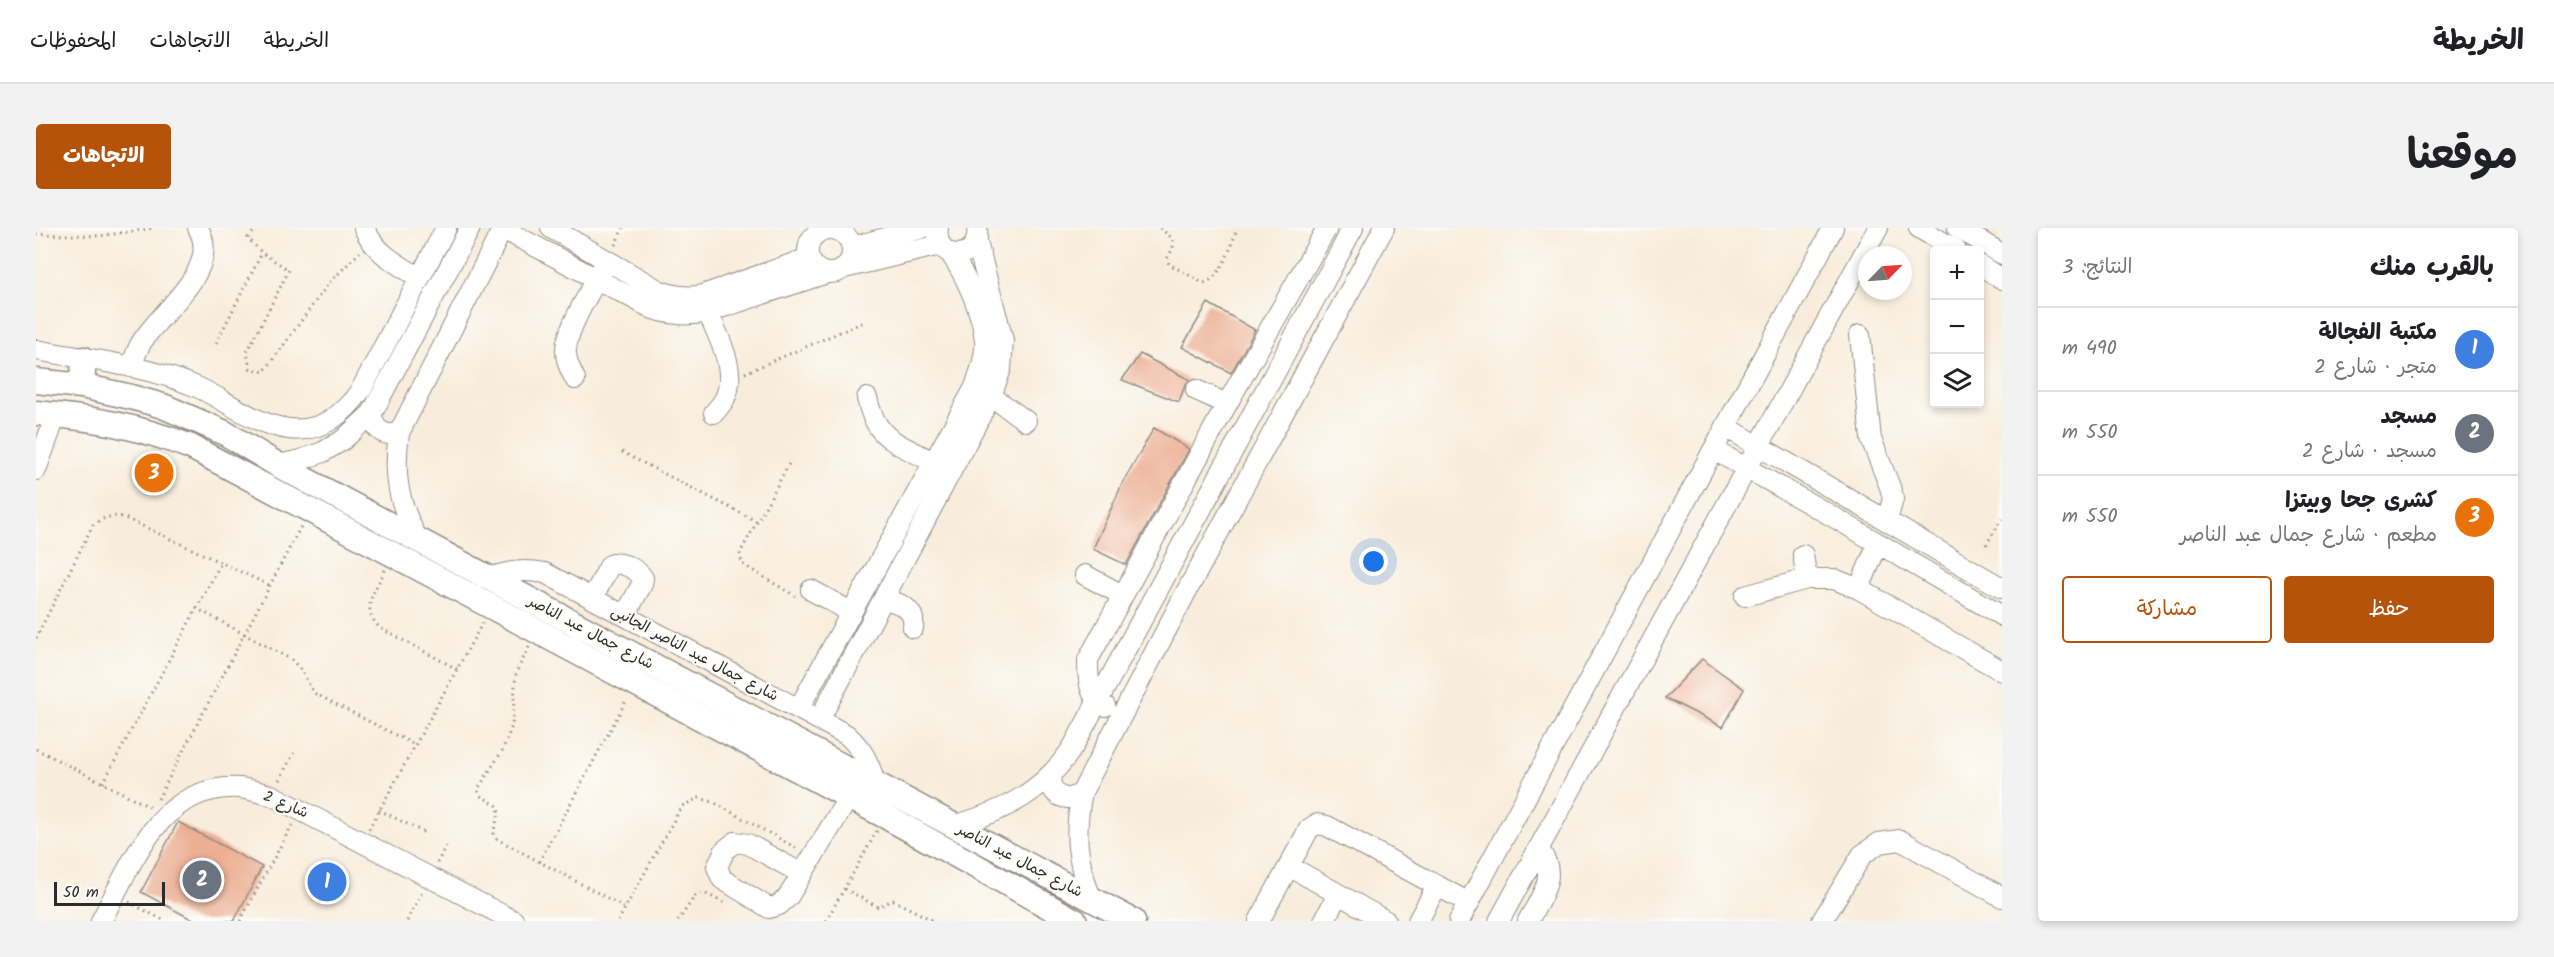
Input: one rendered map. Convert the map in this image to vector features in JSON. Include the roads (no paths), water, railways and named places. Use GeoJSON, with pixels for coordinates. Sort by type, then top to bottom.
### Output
{"type":"FeatureCollection","features":[{"type":"Feature","properties":{"kind":"main road"},"geometry":{"type":"LineString","coordinates":[[82,386],[84,358]]}},
{"type":"Feature","properties":{"kind":"main road","name":"شارع جمال عبد الناصر"},"geometry":{"type":"LineString","coordinates":[[36,381],[82,386],[163,406],[225,433],[278,465],[1133,921]]}},
{"type":"Feature","properties":{"kind":"main road","name":"شارع جمال عبد الناصر"},"geometry":{"type":"LineString","coordinates":[[46,414],[106,421],[160,435],[211,457],[885,816],[1048,914],[1075,921]]}},
{"type":"Feature","properties":{"kind":"street"},"geometry":{"type":"LineString","coordinates":[[131,367],[140,344],[198,272],[204,252],[202,234],[198,228]]}},
{"type":"Feature","properties":{"kind":"street"},"geometry":{"type":"LineString","coordinates":[[36,350],[131,367],[197,387],[268,423],[289,429],[311,428],[331,420],[349,407],[361,390],[446,228]]}},
{"type":"Feature","properties":{"kind":"street"},"geometry":{"type":"LineString","coordinates":[[278,465],[323,452],[343,440],[372,413],[471,228]]}},
{"type":"Feature","properties":{"kind":"street"},"geometry":{"type":"LineString","coordinates":[[551,228],[660,291],[674,296],[703,295],[809,258]]}},
{"type":"Feature","properties":{"kind":"street"},"geometry":{"type":"LineString","coordinates":[[852,247],[922,228]]}},
{"type":"Feature","properties":{"kind":"street"},"geometry":{"type":"LineString","coordinates":[[1122,715],[1098,702],[1088,682],[1088,660],[1227,404],[1327,228]]}},
{"type":"Feature","properties":{"kind":"street"},"geometry":{"type":"LineString","coordinates":[[956,825],[1006,807],[1050,777],[1073,747],[1353,228]]}},
{"type":"Feature","properties":{"kind":"street"},"geometry":{"type":"LineString","coordinates":[[1091,898],[1081,872],[1076,846],[1077,819],[1082,792],[1184,596],[1384,228]]}},
{"type":"Feature","properties":{"kind":"street"},"geometry":{"type":"LineString","coordinates":[[1459,921],[1833,228]]}},
{"type":"Feature","properties":{"kind":"street"},"geometry":{"type":"LineString","coordinates":[[1499,921],[1878,228]]}},
{"type":"Feature","properties":{"kind":"street"},"geometry":{"type":"LineString","coordinates":[[1919,228],[1949,246]]}},
{"type":"Feature","properties":{"kind":"street"},"geometry":{"type":"LineString","coordinates":[[1958,228],[2002,254]]}},
{"type":"Feature","properties":{"kind":"street"},"geometry":{"type":"LineString","coordinates":[[418,540],[405,515],[397,489],[395,461],[399,433],[503,229],[653,309],[671,314],[690,315],[708,312],[835,271],[943,242],[966,253],[977,235]]}},
{"type":"Feature","properties":{"kind":"street"},"geometry":{"type":"LineString","coordinates":[[832,229],[850,241],[852,247],[851,259],[835,271],[816,268],[807,251],[812,237],[832,229]]}},
{"type":"Feature","properties":{"kind":"street"},"geometry":{"type":"LineString","coordinates":[[367,235],[378,251],[420,278]]}},
{"type":"Feature","properties":{"kind":"street"},"geometry":{"type":"LineString","coordinates":[[819,720],[991,396],[1001,369],[1003,340],[977,235]]}},
{"type":"Feature","properties":{"kind":"street"},"geometry":{"type":"LineString","coordinates":[[799,708],[975,387],[983,364],[985,340],[979,317],[963,274],[943,242]]}},
{"type":"Feature","properties":{"kind":"street"},"geometry":{"type":"LineString","coordinates":[[575,380],[568,365],[566,349],[570,334],[608,260]]}},
{"type":"Feature","properties":{"kind":"street"},"geometry":{"type":"LineString","coordinates":[[1984,268],[2002,279]]}},
{"type":"Feature","properties":{"kind":"street"},"geometry":{"type":"LineString","coordinates":[[708,312],[727,361],[730,379],[725,398],[714,413]]}},
{"type":"Feature","properties":{"kind":"street"},"geometry":{"type":"LineString","coordinates":[[1860,335],[1871,439],[1893,499],[1887,520]]}},
{"type":"Feature","properties":{"kind":"street"},"geometry":{"type":"LineString","coordinates":[[1196,390],[1227,404]]}},
{"type":"Feature","properties":{"kind":"street"},"geometry":{"type":"LineString","coordinates":[[991,396],[1026,421]]}},
{"type":"Feature","properties":{"kind":"street"},"geometry":{"type":"LineString","coordinates":[[867,398],[872,420],[886,437],[933,462]]}},
{"type":"Feature","properties":{"kind":"street"},"geometry":{"type":"LineString","coordinates":[[372,413],[373,421],[383,433],[391,435],[399,433]]}},
{"type":"Feature","properties":{"kind":"street"},"geometry":{"type":"LineString","coordinates":[[36,470],[46,414]]}},
{"type":"Feature","properties":{"kind":"street"},"geometry":{"type":"LineString","coordinates":[[1726,427],[2002,588]]}},
{"type":"Feature","properties":{"kind":"street"},"geometry":{"type":"LineString","coordinates":[[1714,450],[2002,616]]}},
{"type":"Feature","properties":{"kind":"street"},"geometry":{"type":"LineString","coordinates":[[1830,515],[1843,495]]}},
{"type":"Feature","properties":{"kind":"street"},"geometry":{"type":"LineString","coordinates":[[894,533],[913,544]]}},
{"type":"Feature","properties":{"kind":"street"},"geometry":{"type":"LineString","coordinates":[[1859,589],[1878,543]]}},
{"type":"Feature","properties":{"kind":"street"},"geometry":{"type":"LineString","coordinates":[[1803,555],[1807,579]]}},
{"type":"Feature","properties":{"kind":"street"},"geometry":{"type":"LineString","coordinates":[[592,599],[610,565],[619,562],[643,578],[625,616]]}},
{"type":"Feature","properties":{"kind":"street","name":"شارع جمال عبد الناصر الجانبى"},"geometry":{"type":"LineString","coordinates":[[489,578],[516,570],[545,573],[847,735],[860,748],[870,764],[874,782]]}},
{"type":"Feature","properties":{"kind":"street"},"geometry":{"type":"LineString","coordinates":[[1085,575],[1122,595]]}},
{"type":"Feature","properties":{"kind":"street"},"geometry":{"type":"LineString","coordinates":[[1745,596],[1807,579],[1834,579],[1859,589],[2002,671]]}},
{"type":"Feature","properties":{"kind":"street"},"geometry":{"type":"LineString","coordinates":[[1161,584],[1184,596]]}},
{"type":"Feature","properties":{"kind":"street"},"geometry":{"type":"LineString","coordinates":[[811,590],[851,612]]}},
{"type":"Feature","properties":{"kind":"street"},"geometry":{"type":"LineString","coordinates":[[884,598],[910,610],[915,618],[913,628]]}},
{"type":"Feature","properties":{"kind":"street"},"geometry":{"type":"LineString","coordinates":[[1050,777],[1050,787],[1056,795],[1065,799],[1075,798],[1082,792]]}},
{"type":"Feature","properties":{"kind":"street","name":"شارع 2"},"geometry":{"type":"LineString","coordinates":[[101,921],[159,812],[211,791],[240,788],[271,795],[301,809],[514,921]]}},
{"type":"Feature","properties":{"kind":"street"},"geometry":{"type":"LineString","coordinates":[[802,874],[849,797]]}},
{"type":"Feature","properties":{"kind":"street"},"geometry":{"type":"LineString","coordinates":[[1259,921],[1309,829],[1322,824],[1469,903]]}},
{"type":"Feature","properties":{"kind":"street"},"geometry":{"type":"LineString","coordinates":[[1822,921],[1862,855],[1879,843],[1900,840],[2002,897]]}},
{"type":"Feature","properties":{"kind":"street"},"geometry":{"type":"LineString","coordinates":[[1528,921],[1548,885],[1547,862],[1538,849]]}},
{"type":"Feature","properties":{"kind":"street"},"geometry":{"type":"LineString","coordinates":[[1288,866],[1386,921]]}},
{"type":"Feature","properties":{"kind":"street"},"geometry":{"type":"LineString","coordinates":[[1418,921],[1437,886]]}},
{"type":"Feature","properties":{"kind":"street"},"geometry":{"type":"LineString","coordinates":[[1324,921],[1338,894]]}},
{"type":"Feature","properties":{"kind":"place","name":"كشرى جحا وبيتزا"},"geometry":{"type":"Point","coordinates":[154,473]}},
{"type":"Feature","properties":{"kind":"place","name":"مسجد"},"geometry":{"type":"Point","coordinates":[202,880]}},
{"type":"Feature","properties":{"kind":"place","name":"مكتبة الفجالة"},"geometry":{"type":"Point","coordinates":[327,882]}}]}
